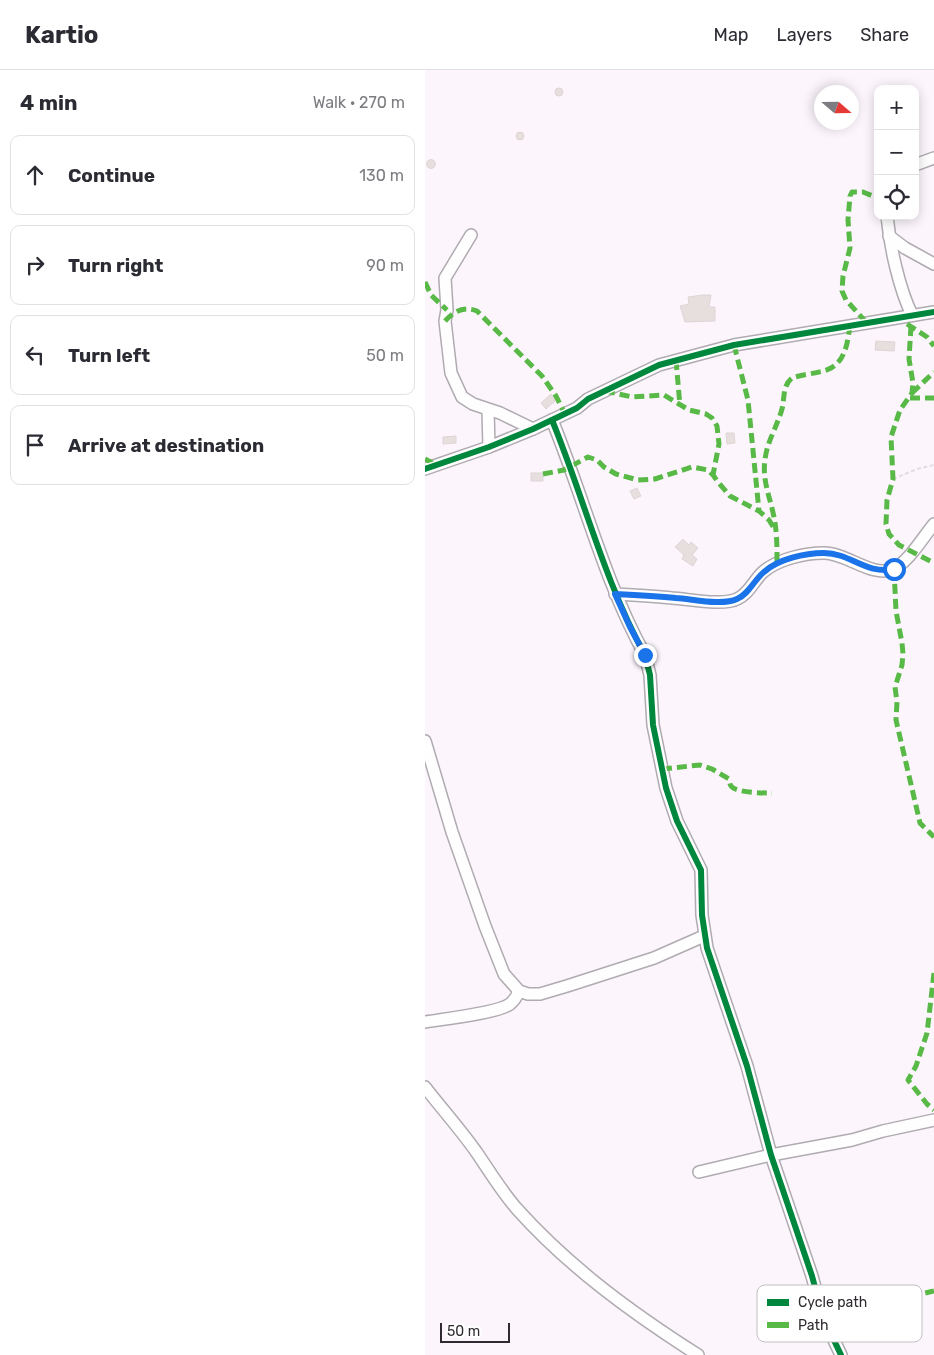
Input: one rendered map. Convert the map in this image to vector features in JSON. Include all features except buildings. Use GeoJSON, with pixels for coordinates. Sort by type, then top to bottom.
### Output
{"type":"FeatureCollection","features":[{"type":"Feature","properties":{"kind":"street"},"geometry":{"type":"LineString","coordinates":[[919,164],[934,158]]}},
{"type":"Feature","properties":{"kind":"street"},"geometry":{"type":"LineString","coordinates":[[887,220],[889,236],[903,295],[912,315]]}},
{"type":"Feature","properties":{"kind":"street"},"geometry":{"type":"LineString","coordinates":[[471,235],[445,278],[447,300],[446,333],[451,373],[462,397],[473,404],[500,413],[533,429]]}},
{"type":"Feature","properties":{"kind":"street"},"geometry":{"type":"LineString","coordinates":[[889,236],[905,248],[934,264]]}},
{"type":"Feature","properties":{"kind":"street"},"geometry":{"type":"LineString","coordinates":[[425,469],[489,447],[533,429],[577,408],[589,399],[612,387],[659,365],[734,345],[934,312]]}},
{"type":"Feature","properties":{"kind":"street"},"geometry":{"type":"LineString","coordinates":[[488,410],[489,447]]}},
{"type":"Feature","properties":{"kind":"street"},"geometry":{"type":"LineString","coordinates":[[552,420],[578,487],[615,594],[649,665],[653,725],[666,788],[677,821],[701,870],[704,936],[747,1066],[771,1155],[814,1285]]}},
{"type":"Feature","properties":{"kind":"street"},"geometry":{"type":"LineString","coordinates":[[615,594],[718,602],[737,600],[763,572],[777,562],[789,558],[825,553],[847,558],[872,569],[883,571],[894,569],[905,561],[934,524]]}},
{"type":"Feature","properties":{"kind":"street"},"geometry":{"type":"LineString","coordinates":[[425,741],[452,832],[485,926],[504,974],[519,991],[527,994],[540,994],[584,981],[654,958],[704,936]]}},
{"type":"Feature","properties":{"kind":"street"},"geometry":{"type":"LineString","coordinates":[[425,1022],[507,1006],[512,1003],[519,991]]}},
{"type":"Feature","properties":{"kind":"street"},"geometry":{"type":"LineString","coordinates":[[425,1087],[476,1152],[516,1208],[549,1242],[598,1286],[630,1310],[698,1355]]}},
{"type":"Feature","properties":{"kind":"street"},"geometry":{"type":"LineString","coordinates":[[699,1172],[771,1155],[819,1147],[934,1120]]}},
{"type":"Feature","properties":{"kind":"street"},"geometry":{"type":"LineString","coordinates":[[835,1342],[841,1355]]}},
{"type":"Feature","properties":{"kind":"path"},"geometry":{"type":"LineString","coordinates":[[893,479],[917,469],[934,466]]}},
{"type":"Feature","properties":{"kind":"marked path"},"geometry":{"type":"LineString","coordinates":[[866,322],[846,300],[842,291],[843,276],[850,248],[848,220],[850,196],[852,192],[863,192],[874,196]]}},
{"type":"Feature","properties":{"kind":"marked path"},"geometry":{"type":"LineString","coordinates":[[425,282],[431,295],[447,310]]}},
{"type":"Feature","properties":{"kind":"marked path"},"geometry":{"type":"LineString","coordinates":[[445,321],[459,310],[477,311],[542,376],[556,396],[565,414]]}},
{"type":"Feature","properties":{"kind":"marked path"},"geometry":{"type":"LineString","coordinates":[[907,324],[927,337],[934,346]]}},
{"type":"Feature","properties":{"kind":"marked path"},"geometry":{"type":"LineString","coordinates":[[777,562],[775,523],[765,482],[764,467],[766,453],[782,409],[785,388],[792,378],[823,371],[836,364],[843,355],[850,325]]}},
{"type":"Feature","properties":{"kind":"marked path"},"geometry":{"type":"LineString","coordinates":[[911,326],[909,359],[913,383],[912,393],[900,410],[891,437],[893,479],[887,500],[886,524],[889,534],[899,545],[934,563]]}},
{"type":"Feature","properties":{"kind":"marked path"},"geometry":{"type":"LineString","coordinates":[[734,345],[748,400],[759,511]]}},
{"type":"Feature","properties":{"kind":"marked path"},"geometry":{"type":"LineString","coordinates":[[676,360],[680,406]]}},
{"type":"Feature","properties":{"kind":"marked path"},"geometry":{"type":"LineString","coordinates":[[912,393],[934,372]]}},
{"type":"Feature","properties":{"kind":"marked path"},"geometry":{"type":"LineString","coordinates":[[605,391],[632,397],[664,395],[689,410],[706,414],[712,418],[717,426],[719,444],[713,475]]}},
{"type":"Feature","properties":{"kind":"marked path"},"geometry":{"type":"LineString","coordinates":[[910,398],[934,398]]}},
{"type":"Feature","properties":{"kind":"marked path"},"geometry":{"type":"LineString","coordinates":[[543,474],[564,470],[588,457],[597,460],[616,474],[638,480],[655,479],[692,467],[708,470],[730,496],[759,511],[769,520],[774,528]]}},
{"type":"Feature","properties":{"kind":"marked path"},"geometry":{"type":"LineString","coordinates":[[425,459],[436,465]]}},
{"type":"Feature","properties":{"kind":"marked path"},"geometry":{"type":"LineString","coordinates":[[894,569],[896,611],[903,654],[902,665],[895,687],[897,702],[896,720],[920,823],[934,837]]}},
{"type":"Feature","properties":{"kind":"marked path"},"geometry":{"type":"LineString","coordinates":[[662,769],[700,765],[712,769],[729,779],[731,785],[738,790],[772,793]]}},
{"type":"Feature","properties":{"kind":"marked path"},"geometry":{"type":"LineString","coordinates":[[934,973],[927,1033],[916,1066],[908,1080],[934,1110]]}},
{"type":"Feature","properties":{"kind":"marked path"},"geometry":{"type":"LineString","coordinates":[[922,1294],[934,1291]]}},
{"type":"Feature","properties":{"kind":"cycle path"},"geometry":{"type":"LineString","coordinates":[[425,469],[489,447],[533,429],[577,408],[588,399],[659,365],[734,345],[934,312]]}},
{"type":"Feature","properties":{"kind":"cycle path"},"geometry":{"type":"LineString","coordinates":[[552,420],[606,569],[645,655],[650,675],[653,725],[666,788],[677,821],[701,870],[702,915],[707,948],[747,1066],[771,1155],[814,1285]]}},
{"type":"Feature","properties":{"kind":"cycle path"},"geometry":{"type":"LineString","coordinates":[[835,1342],[841,1355]]}},
{"type":"Feature","properties":{"kind":"route"},"geometry":{"type":"LineString","coordinates":[[645,655],[615,594],[718,602],[737,600],[763,572],[777,562],[789,558],[825,553],[847,558],[872,569],[883,571],[894,569]]}}]}
